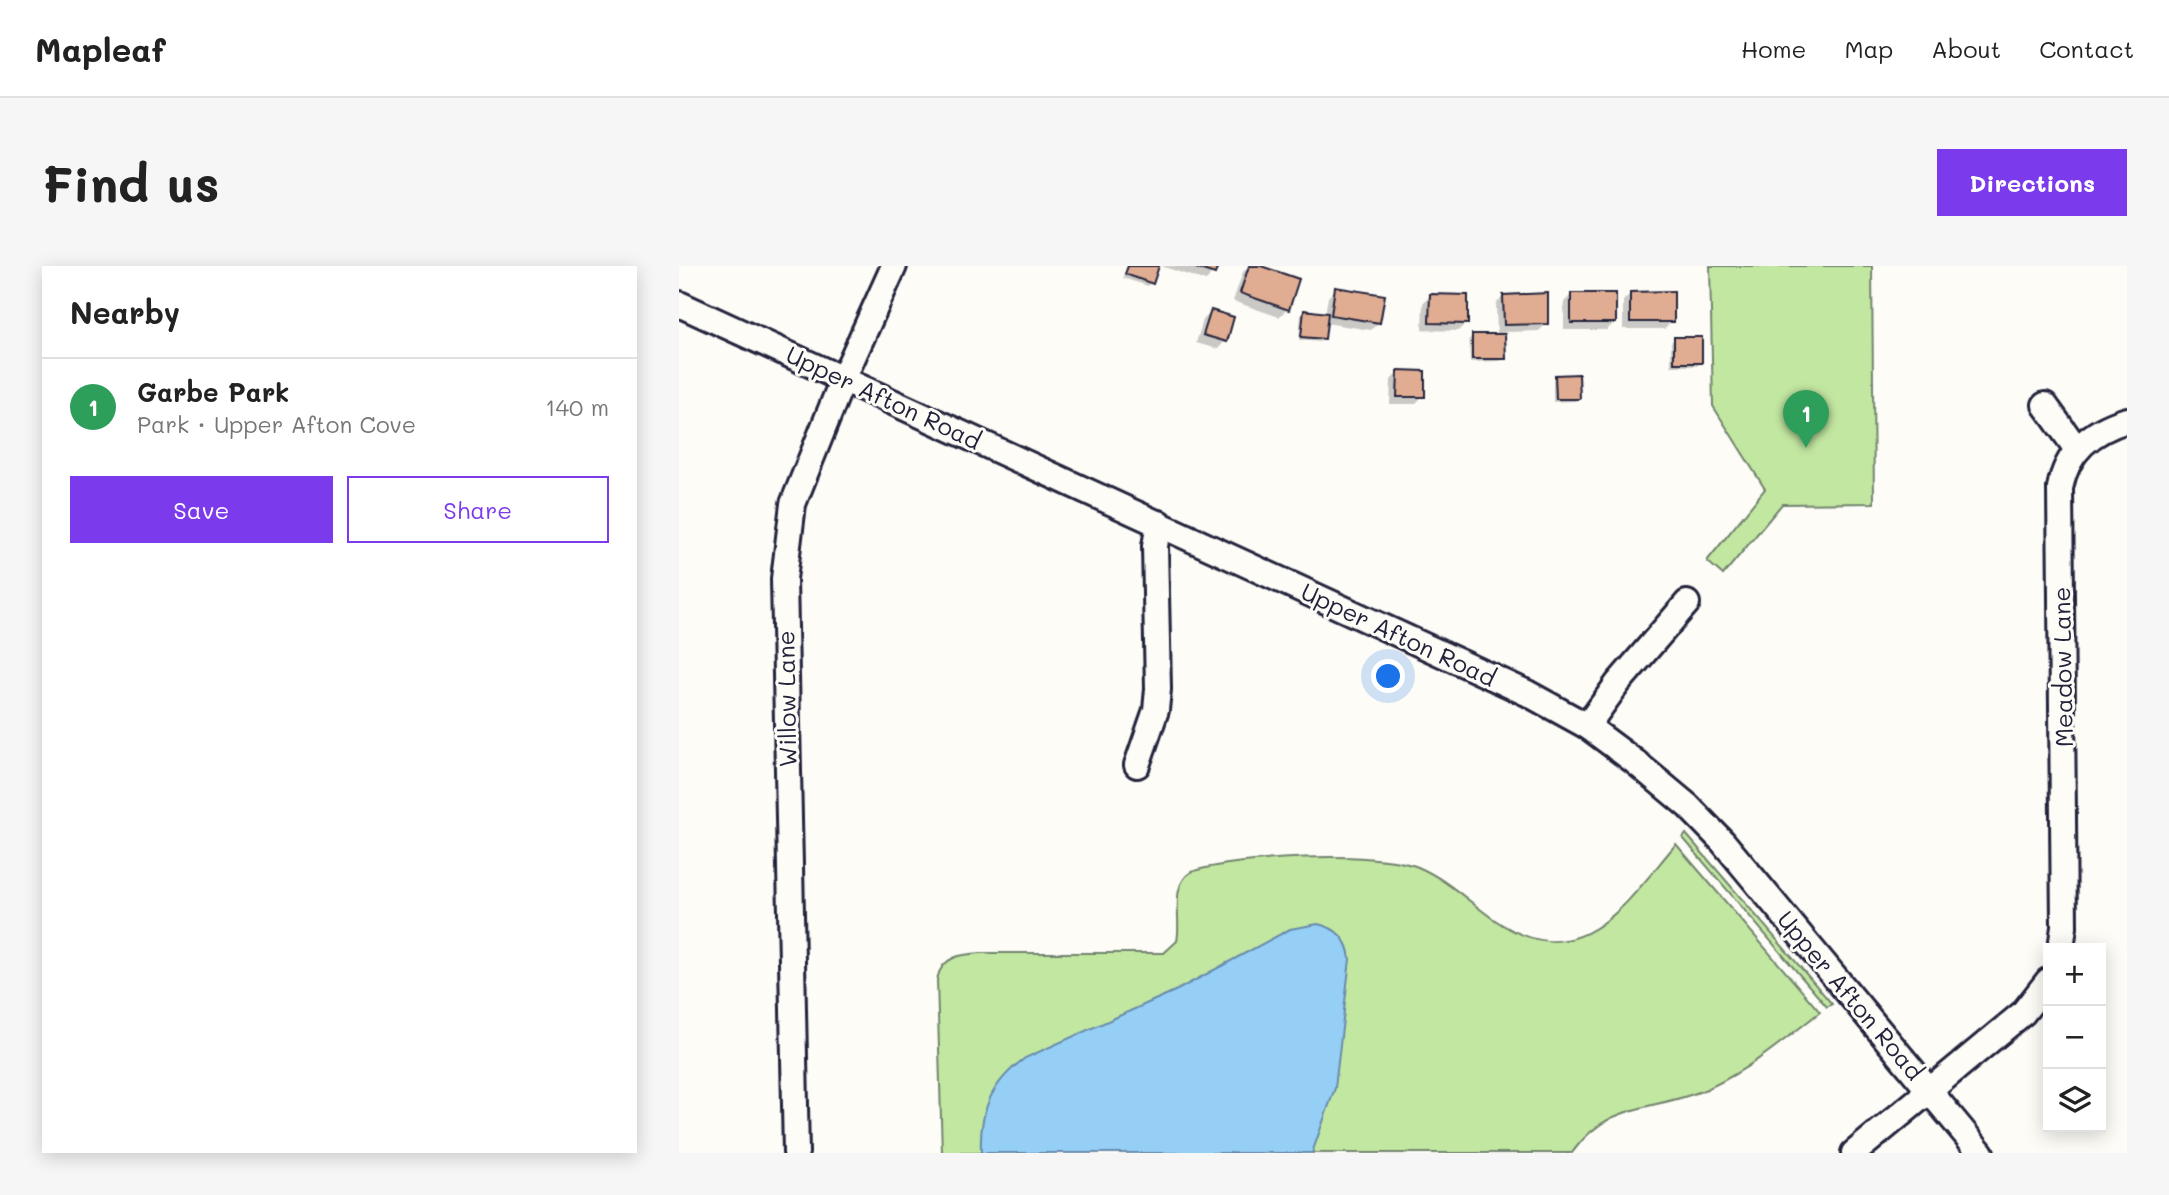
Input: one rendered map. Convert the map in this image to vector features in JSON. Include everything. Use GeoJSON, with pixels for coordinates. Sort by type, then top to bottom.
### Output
{"type":"FeatureCollection","features":[{"type":"Feature","properties":{"kind":"street","name":"Willow Lane"},"geometry":{"type":"LineString","coordinates":[[796,1153],[784,579],[793,504],[843,379],[894,266]]}},
{"type":"Feature","properties":{"kind":"street","name":"Upper Afton Road"},"geometry":{"type":"LineString","coordinates":[[679,304],[1455,658],[1587,726],[1675,795],[1723,842],[1981,1153]]}},
{"type":"Feature","properties":{"kind":"street"},"geometry":{"type":"LineString","coordinates":[[2045,405],[2076,448],[2098,432],[2127,420]]}},
{"type":"Feature","properties":{"kind":"street","name":"Meadow Lane"},"geometry":{"type":"LineString","coordinates":[[2062,943],[2064,927],[2060,488],[2064,468],[2076,448]]}},
{"type":"Feature","properties":{"kind":"street"},"geometry":{"type":"LineString","coordinates":[[1137,765],[1156,710],[1159,689],[1155,546],[1159,523]]}},
{"type":"Feature","properties":{"kind":"street"},"geometry":{"type":"LineString","coordinates":[[1587,726],[1618,683],[1687,603]]}},
{"type":"Feature","properties":{"kind":"street"},"geometry":{"type":"LineString","coordinates":[[1856,1153],[2023,1013],[2043,987]]}},
{"type":"Feature","properties":{"kind":"green space"},"geometry":{"type":"Polygon","coordinates":[[[1710,266],[1872,266],[1874,503],[1782,504],[1723,575],[1707,561],[1765,489],[1713,406],[1710,266]]]}},
{"type":"Feature","properties":{"kind":"green space"},"geometry":{"type":"Polygon","coordinates":[[[1686,834],[1832,1004],[1827,1007],[1683,838],[1686,834]]]}},
{"type":"Feature","properties":{"kind":"green space"},"geometry":{"type":"Polygon","coordinates":[[[1676,844],[1820,1012],[1739,1072],[1709,1088],[1618,1115],[1602,1123],[1572,1153],[942,1153],[937,979],[943,965],[954,958],[982,953],[1164,953],[1177,941],[1178,894],[1184,878],[1191,872],[1212,867],[1271,859],[1370,858],[1418,867],[1447,884],[1492,918],[1523,935],[1551,941],[1575,938],[1597,927],[1618,911],[1676,844]]]}},
{"type":"Feature","properties":{"kind":"water"},"geometry":{"type":"Polygon","coordinates":[[[1318,924],[1331,928],[1340,936],[1347,946],[1350,959],[1335,1088],[1312,1153],[981,1153],[982,1124],[989,1099],[1003,1077],[1025,1058],[1177,990],[1290,929],[1318,924]]]}},
{"type":"Feature","properties":{"kind":"building"},"geometry":{"type":"Polygon","coordinates":[[[1128,266],[1159,266],[1153,284],[1125,274],[1128,266]]]}},
{"type":"Feature","properties":{"kind":"building"},"geometry":{"type":"Polygon","coordinates":[[[1190,266],[1218,266],[1215,274],[1190,266]]]}},
{"type":"Feature","properties":{"kind":"building"},"geometry":{"type":"Polygon","coordinates":[[[1249,266],[1261,266],[1299,279],[1289,310],[1240,293],[1249,266]]]}},
{"type":"Feature","properties":{"kind":"building"},"geometry":{"type":"Polygon","coordinates":[[[1335,287],[1385,295],[1380,323],[1331,315],[1335,287]]]}},
{"type":"Feature","properties":{"kind":"building"},"geometry":{"type":"Polygon","coordinates":[[[1674,291],[1674,322],[1630,322],[1630,292],[1674,291]]]}},
{"type":"Feature","properties":{"kind":"building"},"geometry":{"type":"Polygon","coordinates":[[[1548,293],[1548,324],[1504,325],[1503,295],[1548,293]]]}},
{"type":"Feature","properties":{"kind":"building"},"geometry":{"type":"Polygon","coordinates":[[[1571,293],[1616,293],[1616,323],[1571,323],[1571,293]]]}},
{"type":"Feature","properties":{"kind":"building"},"geometry":{"type":"Polygon","coordinates":[[[1430,294],[1468,295],[1468,324],[1429,323],[1430,294]]]}},
{"type":"Feature","properties":{"kind":"building"},"geometry":{"type":"Polygon","coordinates":[[[1211,310],[1234,317],[1227,342],[1203,335],[1211,310]]]}},
{"type":"Feature","properties":{"kind":"building"},"geometry":{"type":"Polygon","coordinates":[[[1304,310],[1328,313],[1325,339],[1301,337],[1304,310]]]}},
{"type":"Feature","properties":{"kind":"building"},"geometry":{"type":"Polygon","coordinates":[[[1472,334],[1505,334],[1506,359],[1472,359],[1472,334]]]}},
{"type":"Feature","properties":{"kind":"building"},"geometry":{"type":"Polygon","coordinates":[[[1674,337],[1702,337],[1702,363],[1674,363],[1674,337]]]}},
{"type":"Feature","properties":{"kind":"building"},"geometry":{"type":"Polygon","coordinates":[[[1398,370],[1425,371],[1425,397],[1397,397],[1398,370]]]}},
{"type":"Feature","properties":{"kind":"building"},"geometry":{"type":"Polygon","coordinates":[[[1579,374],[1580,399],[1556,399],[1555,375],[1579,374]]]}},
{"type":"Feature","properties":{"kind":"place","name":"Garbe Park"},"geometry":{"type":"Point","coordinates":[1806,448]}}]}
